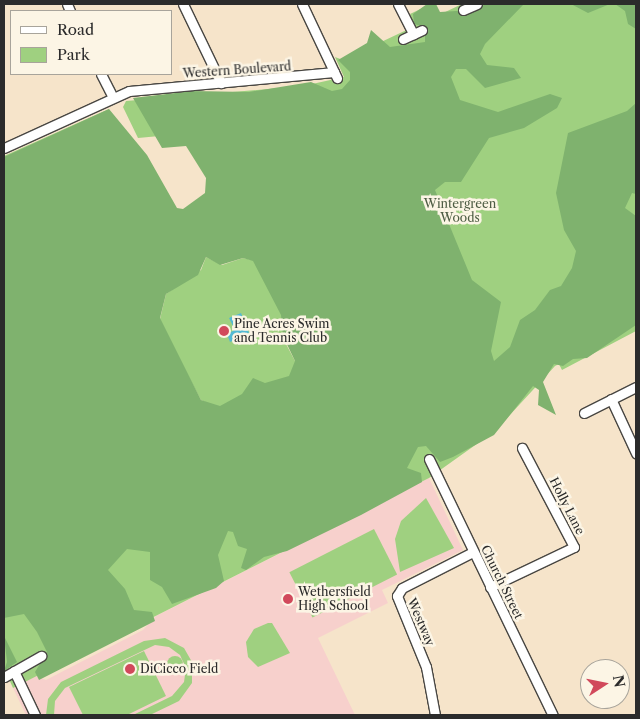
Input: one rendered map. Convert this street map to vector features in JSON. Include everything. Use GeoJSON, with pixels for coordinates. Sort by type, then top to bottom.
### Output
{"type":"FeatureCollection","features":[{"type":"Feature","properties":{"kind":"street"},"geometry":{"type":"LineString","coordinates":[[183,4],[221,83]]}},
{"type":"Feature","properties":{"kind":"street","name":"Western Boulevard"},"geometry":{"type":"LineString","coordinates":[[4,148],[112,96],[141,89],[336,75],[302,4]]}},
{"type":"Feature","properties":{"kind":"street"},"geometry":{"type":"LineString","coordinates":[[398,4],[413,34]]}},
{"type":"Feature","properties":{"kind":"street"},"geometry":{"type":"LineString","coordinates":[[464,10],[474,4]]}},
{"type":"Feature","properties":{"kind":"street"},"geometry":{"type":"LineString","coordinates":[[403,39],[422,30]]}},
{"type":"Feature","properties":{"kind":"street"},"geometry":{"type":"LineString","coordinates":[[102,75],[112,96]]}},
{"type":"Feature","properties":{"kind":"street"},"geometry":{"type":"LineString","coordinates":[[584,413],[636,387]]}},
{"type":"Feature","properties":{"kind":"street"},"geometry":{"type":"LineString","coordinates":[[611,399],[636,453]]}},
{"type":"Feature","properties":{"kind":"street","name":"Holly Lane"},"geometry":{"type":"LineString","coordinates":[[490,586],[574,547],[522,448]]}},
{"type":"Feature","properties":{"kind":"street","name":"Church Street"},"geometry":{"type":"LineString","coordinates":[[429,459],[553,715]]}},
{"type":"Feature","properties":{"kind":"street","name":"Westway"},"geometry":{"type":"LineString","coordinates":[[435,715],[426,667],[397,596],[402,588],[473,552]]}},
{"type":"Feature","properties":{"kind":"street"},"geometry":{"type":"LineString","coordinates":[[4,677],[41,656]]}},
{"type":"Feature","properties":{"kind":"street"},"geometry":{"type":"LineString","coordinates":[[14,671],[35,715]]}},
{"type":"Feature","properties":{"kind":"shaded area","name":"Wethersfield High School"},"geometry":{"type":"Polygon","coordinates":[[[429,478],[463,550],[382,590],[388,603],[318,638],[355,715],[26,715],[13,688],[36,676],[46,680],[143,630],[156,616],[429,478]]]}},
{"type":"Feature","properties":{"kind":"green space","name":"Wintergreen Woods"},"geometry":{"type":"Polygon","coordinates":[[[427,4],[436,4],[440,12],[472,10],[486,4],[524,4],[485,44],[480,54],[487,65],[514,68],[521,78],[485,88],[466,69],[456,69],[451,77],[460,100],[498,112],[550,94],[562,98],[557,108],[524,128],[489,138],[461,182],[445,182],[435,190],[472,280],[501,302],[491,351],[494,361],[510,347],[520,320],[535,310],[550,290],[561,286],[572,268],[576,251],[564,230],[556,193],[568,133],[627,111],[636,103],[636,194],[632,193],[625,208],[636,216],[636,325],[587,358],[573,359],[563,366],[554,364],[543,382],[556,415],[538,405],[539,390],[533,386],[494,435],[453,457],[440,462],[426,446],[418,447],[407,468],[421,473],[422,482],[361,515],[287,551],[264,557],[246,570],[241,568],[247,549],[238,546],[233,532],[228,531],[218,555],[224,581],[216,588],[172,604],[162,587],[150,580],[150,552],[127,549],[108,570],[125,589],[134,610],[152,612],[155,621],[39,680],[35,672],[47,652],[37,632],[24,614],[4,618],[4,157],[109,109],[147,155],[177,208],[183,209],[205,193],[206,178],[186,146],[162,148],[133,98],[192,91],[249,92],[311,82],[332,91],[342,89],[350,80],[350,72],[338,60],[367,43],[371,30],[390,47],[425,42],[425,27],[414,24],[413,14],[427,4]],[[206,257],[198,275],[166,294],[160,318],[201,400],[220,406],[242,394],[253,378],[265,383],[289,376],[295,361],[283,336],[281,315],[253,261],[243,258],[220,265],[206,257]]]}},
{"type":"Feature","properties":{"kind":"green space","name":"Wintergreen Woods"},"geometry":{"type":"Polygon","coordinates":[[[431,4],[439,15],[462,4],[636,4],[636,331],[562,370],[559,364],[555,366],[495,431],[429,478],[13,688],[4,668],[4,156],[109,109],[160,319],[166,294],[201,270],[206,257],[222,265],[243,258],[252,260],[192,133],[138,138],[123,107],[126,101],[303,86],[344,77],[335,57],[343,60],[415,26],[410,14],[431,4]],[[286,344],[295,361],[339,347],[286,344]],[[177,355],[204,412],[214,406],[201,400],[177,355]]]}},
{"type":"Feature","properties":{"kind":"green space"},"geometry":{"type":"Polygon","coordinates":[[[571,4],[610,4],[588,13],[571,4]]]}},
{"type":"Feature","properties":{"kind":"green space"},"geometry":{"type":"Polygon","coordinates":[[[615,4],[636,4],[636,29],[628,24],[625,11],[615,4]]]}},
{"type":"Feature","properties":{"kind":"green space"},"geometry":{"type":"Polygon","coordinates":[[[426,498],[454,548],[400,572],[395,539],[401,521],[426,498]]]}},
{"type":"Feature","properties":{"kind":"green space"},"geometry":{"type":"Polygon","coordinates":[[[374,529],[397,574],[313,618],[289,572],[374,529]]]}},
{"type":"Feature","properties":{"kind":"green space"},"geometry":{"type":"Polygon","coordinates":[[[272,623],[290,653],[258,667],[248,657],[246,642],[254,629],[272,623]]]}},
{"type":"Feature","properties":{"kind":"green space"},"geometry":{"type":"Polygon","coordinates":[[[4,636],[17,662],[4,671],[7,662],[4,636]]]}},
{"type":"Feature","properties":{"kind":"green space"},"geometry":{"type":"Polygon","coordinates":[[[165,638],[184,648],[192,662],[192,683],[179,701],[150,715],[133,715],[172,696],[184,682],[186,668],[180,655],[169,647],[155,645],[65,688],[55,701],[54,715],[46,715],[48,699],[61,682],[144,641],[165,638]]]}},
{"type":"Feature","properties":{"kind":"green space","name":"DiCicco Field"},"geometry":{"type":"Polygon","coordinates":[[[144,651],[166,696],[127,715],[83,715],[69,687],[144,651]]]}},
{"type":"Feature","properties":{"kind":"green space"},"geometry":{"type":"Polygon","coordinates":[[[172,656],[178,656],[183,661],[181,670],[172,672],[167,667],[167,661],[172,656]]]}},
{"type":"Feature","properties":{"kind":"water"},"geometry":{"type":"Polygon","coordinates":[[[241,313],[249,333],[230,342],[227,334],[235,330],[229,318],[241,313]]]}},
{"type":"Feature","properties":{"kind":"place","name":"Pine Acres Swim and Tennis Club"},"geometry":{"type":"Point","coordinates":[224,331]}},
{"type":"Feature","properties":{"kind":"place","name":"Wethersfield High School"},"geometry":{"type":"Point","coordinates":[288,599]}},
{"type":"Feature","properties":{"kind":"place","name":"DiCicco Field"},"geometry":{"type":"Point","coordinates":[130,669]}}]}
